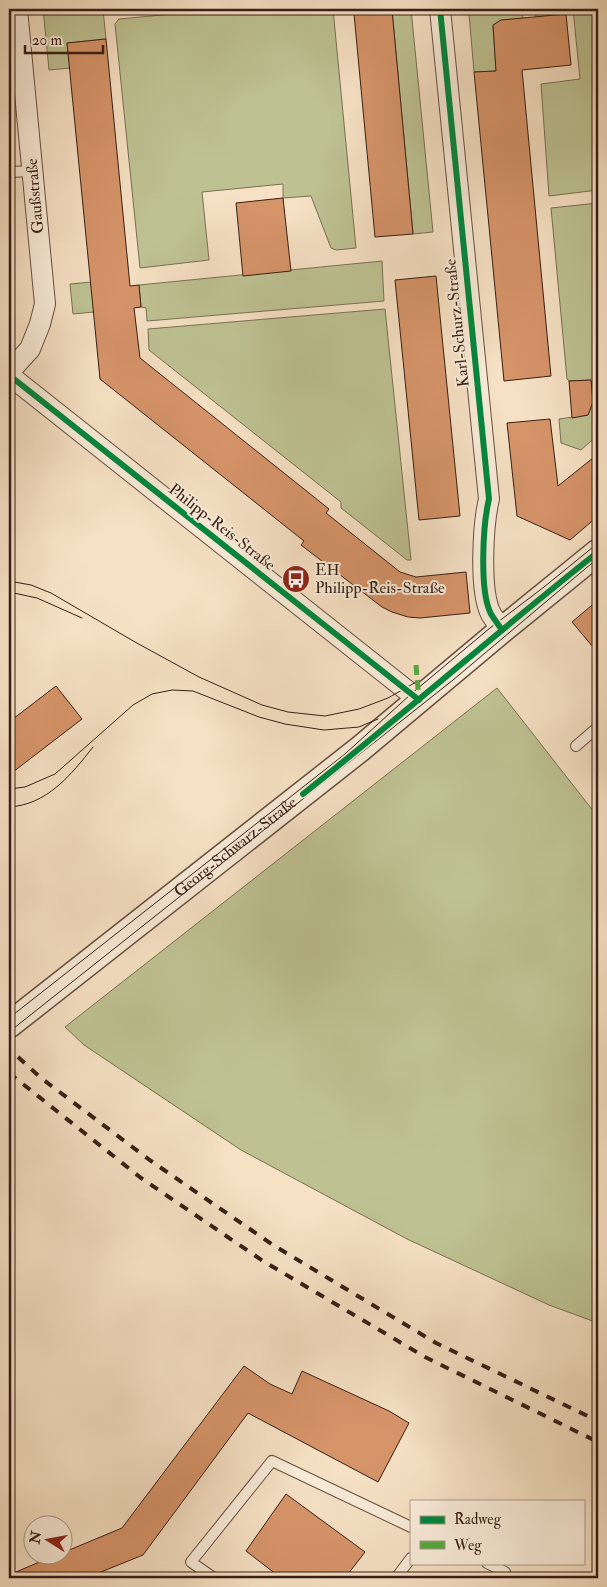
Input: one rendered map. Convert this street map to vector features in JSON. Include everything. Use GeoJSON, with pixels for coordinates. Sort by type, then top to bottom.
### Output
{"type":"FeatureCollection","features":[{"type":"Feature","properties":{"kind":"street","name":"Gaußstraße"},"geometry":{"type":"LineString","coordinates":[[9,373],[30,349],[46,304],[17,9]]}},
{"type":"Feature","properties":{"kind":"street","name":"Karl-Schurz-Straße"},"geometry":{"type":"LineString","coordinates":[[440,9],[489,499],[486,512],[482,580],[490,613],[502,630]]}},
{"type":"Feature","properties":{"kind":"street","name":"Philipp-Reis-Straße"},"geometry":{"type":"LineString","coordinates":[[9,373],[419,700]]}},
{"type":"Feature","properties":{"kind":"street","name":"Georg-Schwarz-Straße"},"geometry":{"type":"LineString","coordinates":[[9,1025],[360,749],[598,552]]}},
{"type":"Feature","properties":{"kind":"lane"},"geometry":{"type":"LineString","coordinates":[[9,172],[33,171]]}},
{"type":"Feature","properties":{"kind":"lane"},"geometry":{"type":"LineString","coordinates":[[576,746],[598,727]]}},
{"type":"Feature","properties":{"kind":"lane"},"geometry":{"type":"LineString","coordinates":[[214,1578],[192,1562],[272,1460],[410,1527]]}},
{"type":"Feature","properties":{"kind":"lane"},"geometry":{"type":"LineString","coordinates":[[396,1578],[410,1559]]}},
{"type":"Feature","properties":{"kind":"lane"},"geometry":{"type":"LineString","coordinates":[[489,1564],[505,1572],[501,1578]]}},
{"type":"Feature","properties":{"kind":"green space"},"geometry":{"type":"Polygon","coordinates":[[[43,9],[103,9],[106,39],[67,43],[70,68],[49,70],[43,9]]]}},
{"type":"Feature","properties":{"kind":"green space"},"geometry":{"type":"Polygon","coordinates":[[[225,9],[333,9],[356,248],[336,250],[331,248],[311,196],[283,198],[283,184],[202,192],[209,260],[140,268],[115,24],[119,19],[225,9]]]}},
{"type":"Feature","properties":{"kind":"green space"},"geometry":{"type":"Polygon","coordinates":[[[353,9],[411,9],[433,232],[413,234],[392,10],[354,14],[353,9]]]}},
{"type":"Feature","properties":{"kind":"green space"},"geometry":{"type":"Polygon","coordinates":[[[470,9],[522,9],[523,18],[496,24],[493,27],[496,71],[474,72],[470,9]]]}},
{"type":"Feature","properties":{"kind":"green space"},"geometry":{"type":"Polygon","coordinates":[[[536,9],[565,9],[566,14],[536,17],[536,9]]]}},
{"type":"Feature","properties":{"kind":"green space"},"geometry":{"type":"Polygon","coordinates":[[[573,9],[598,9],[598,190],[549,196],[541,84],[580,79],[573,9]]]}},
{"type":"Feature","properties":{"kind":"green space"},"geometry":{"type":"Polygon","coordinates":[[[598,203],[598,435],[581,450],[561,443],[559,419],[588,415],[594,400],[591,380],[569,381],[567,379],[551,208],[598,203]]]}},
{"type":"Feature","properties":{"kind":"green space"},"geometry":{"type":"Polygon","coordinates":[[[382,261],[384,301],[147,321],[146,308],[141,307],[139,285],[382,261]]]}},
{"type":"Feature","properties":{"kind":"green space"},"geometry":{"type":"Polygon","coordinates":[[[91,282],[94,312],[73,314],[70,284],[91,282]]]}},
{"type":"Feature","properties":{"kind":"green space"},"geometry":{"type":"Polygon","coordinates":[[[385,309],[411,560],[407,560],[341,508],[341,502],[149,350],[148,329],[385,309]]]}},
{"type":"Feature","properties":{"kind":"green space"},"geometry":{"type":"Polygon","coordinates":[[[497,688],[598,817],[598,1323],[549,1305],[407,1239],[241,1150],[84,1045],[65,1027],[497,688]]]}},
{"type":"Feature","properties":{"kind":"building"},"geometry":{"type":"Polygon","coordinates":[[[392,10],[413,234],[375,237],[354,14],[392,10]]]}},
{"type":"Feature","properties":{"kind":"building"},"geometry":{"type":"Polygon","coordinates":[[[566,14],[571,65],[522,70],[551,376],[504,381],[474,72],[496,71],[493,25],[501,20],[566,14]]]}},
{"type":"Feature","properties":{"kind":"building"},"geometry":{"type":"Polygon","coordinates":[[[106,39],[130,286],[139,285],[141,307],[134,308],[140,358],[329,509],[326,513],[400,572],[416,577],[466,572],[470,613],[420,618],[408,617],[382,607],[301,545],[304,541],[100,379],[67,43],[106,39]]]}},
{"type":"Feature","properties":{"kind":"building"},"geometry":{"type":"Polygon","coordinates":[[[283,198],[291,271],[243,276],[236,203],[283,198]]]}},
{"type":"Feature","properties":{"kind":"building"},"geometry":{"type":"Polygon","coordinates":[[[436,276],[460,516],[419,520],[395,280],[436,276]]]}},
{"type":"Feature","properties":{"kind":"building"},"geometry":{"type":"Polygon","coordinates":[[[591,380],[593,402],[588,415],[572,418],[569,381],[591,380]]]}},
{"type":"Feature","properties":{"kind":"building"},"geometry":{"type":"Polygon","coordinates":[[[550,419],[558,486],[598,454],[598,516],[570,540],[517,516],[507,423],[550,419]]]}},
{"type":"Feature","properties":{"kind":"building"},"geometry":{"type":"Polygon","coordinates":[[[598,600],[598,653],[572,622],[598,600]]]}},
{"type":"Feature","properties":{"kind":"building"},"geometry":{"type":"Polygon","coordinates":[[[56,686],[82,719],[9,775],[9,722],[56,686]]]}},
{"type":"Feature","properties":{"kind":"building"},"geometry":{"type":"Polygon","coordinates":[[[244,1366],[270,1384],[292,1394],[302,1371],[389,1411],[409,1423],[378,1482],[248,1413],[143,1555],[86,1578],[9,1578],[9,1575],[35,1564],[72,1564],[72,1549],[122,1528],[244,1366]]]}},
{"type":"Feature","properties":{"kind":"building"},"geometry":{"type":"Polygon","coordinates":[[[286,1494],[365,1552],[345,1578],[281,1578],[246,1551],[286,1494]]]}},
{"type":"Feature","properties":{"kind":"tram line"},"geometry":{"type":"LineString","coordinates":[[9,1018],[345,754],[411,694],[490,628],[598,543]]}},
{"type":"Feature","properties":{"kind":"tram line"},"geometry":{"type":"LineString","coordinates":[[9,1032],[453,680],[598,558]]}},
{"type":"Feature","properties":{"kind":"tram line"},"geometry":{"type":"LineString","coordinates":[[9,581],[31,585],[51,593],[199,677],[262,705],[288,712],[325,716],[359,709],[388,698],[418,681]]}},
{"type":"Feature","properties":{"kind":"tram line"},"geometry":{"type":"LineString","coordinates":[[9,592],[37,598],[82,618]]}},
{"type":"Feature","properties":{"kind":"tram line"},"geometry":{"type":"LineString","coordinates":[[9,789],[25,787],[55,774],[133,705],[152,694],[172,690],[193,691],[259,717],[285,724],[324,730],[359,727],[378,719]]}},
{"type":"Feature","properties":{"kind":"tram line"},"geometry":{"type":"LineString","coordinates":[[9,807],[23,805],[46,795],[67,778],[93,747]]}},
{"type":"Feature","properties":{"kind":"railway"},"geometry":{"type":"LineString","coordinates":[[18,1057],[41,1078],[151,1161],[273,1245],[436,1343],[598,1421]]}},
{"type":"Feature","properties":{"kind":"railway"},"geometry":{"type":"LineString","coordinates":[[9,1073],[141,1178],[263,1261],[425,1357],[598,1442]]}},
{"type":"Feature","properties":{"kind":"marked path"},"geometry":{"type":"LineString","coordinates":[[416,665],[419,700]]}},
{"type":"Feature","properties":{"kind":"cycle path"},"geometry":{"type":"LineString","coordinates":[[440,9],[489,499],[483,557],[485,590],[491,614],[502,630]]}},
{"type":"Feature","properties":{"kind":"cycle path"},"geometry":{"type":"LineString","coordinates":[[9,375],[419,700]]}},
{"type":"Feature","properties":{"kind":"cycle path"},"geometry":{"type":"LineString","coordinates":[[303,794],[598,552]]}},
{"type":"Feature","properties":{"kind":"place","name":"EH Philipp-Reis-Straße"},"geometry":{"type":"Point","coordinates":[296,579]}}]}
